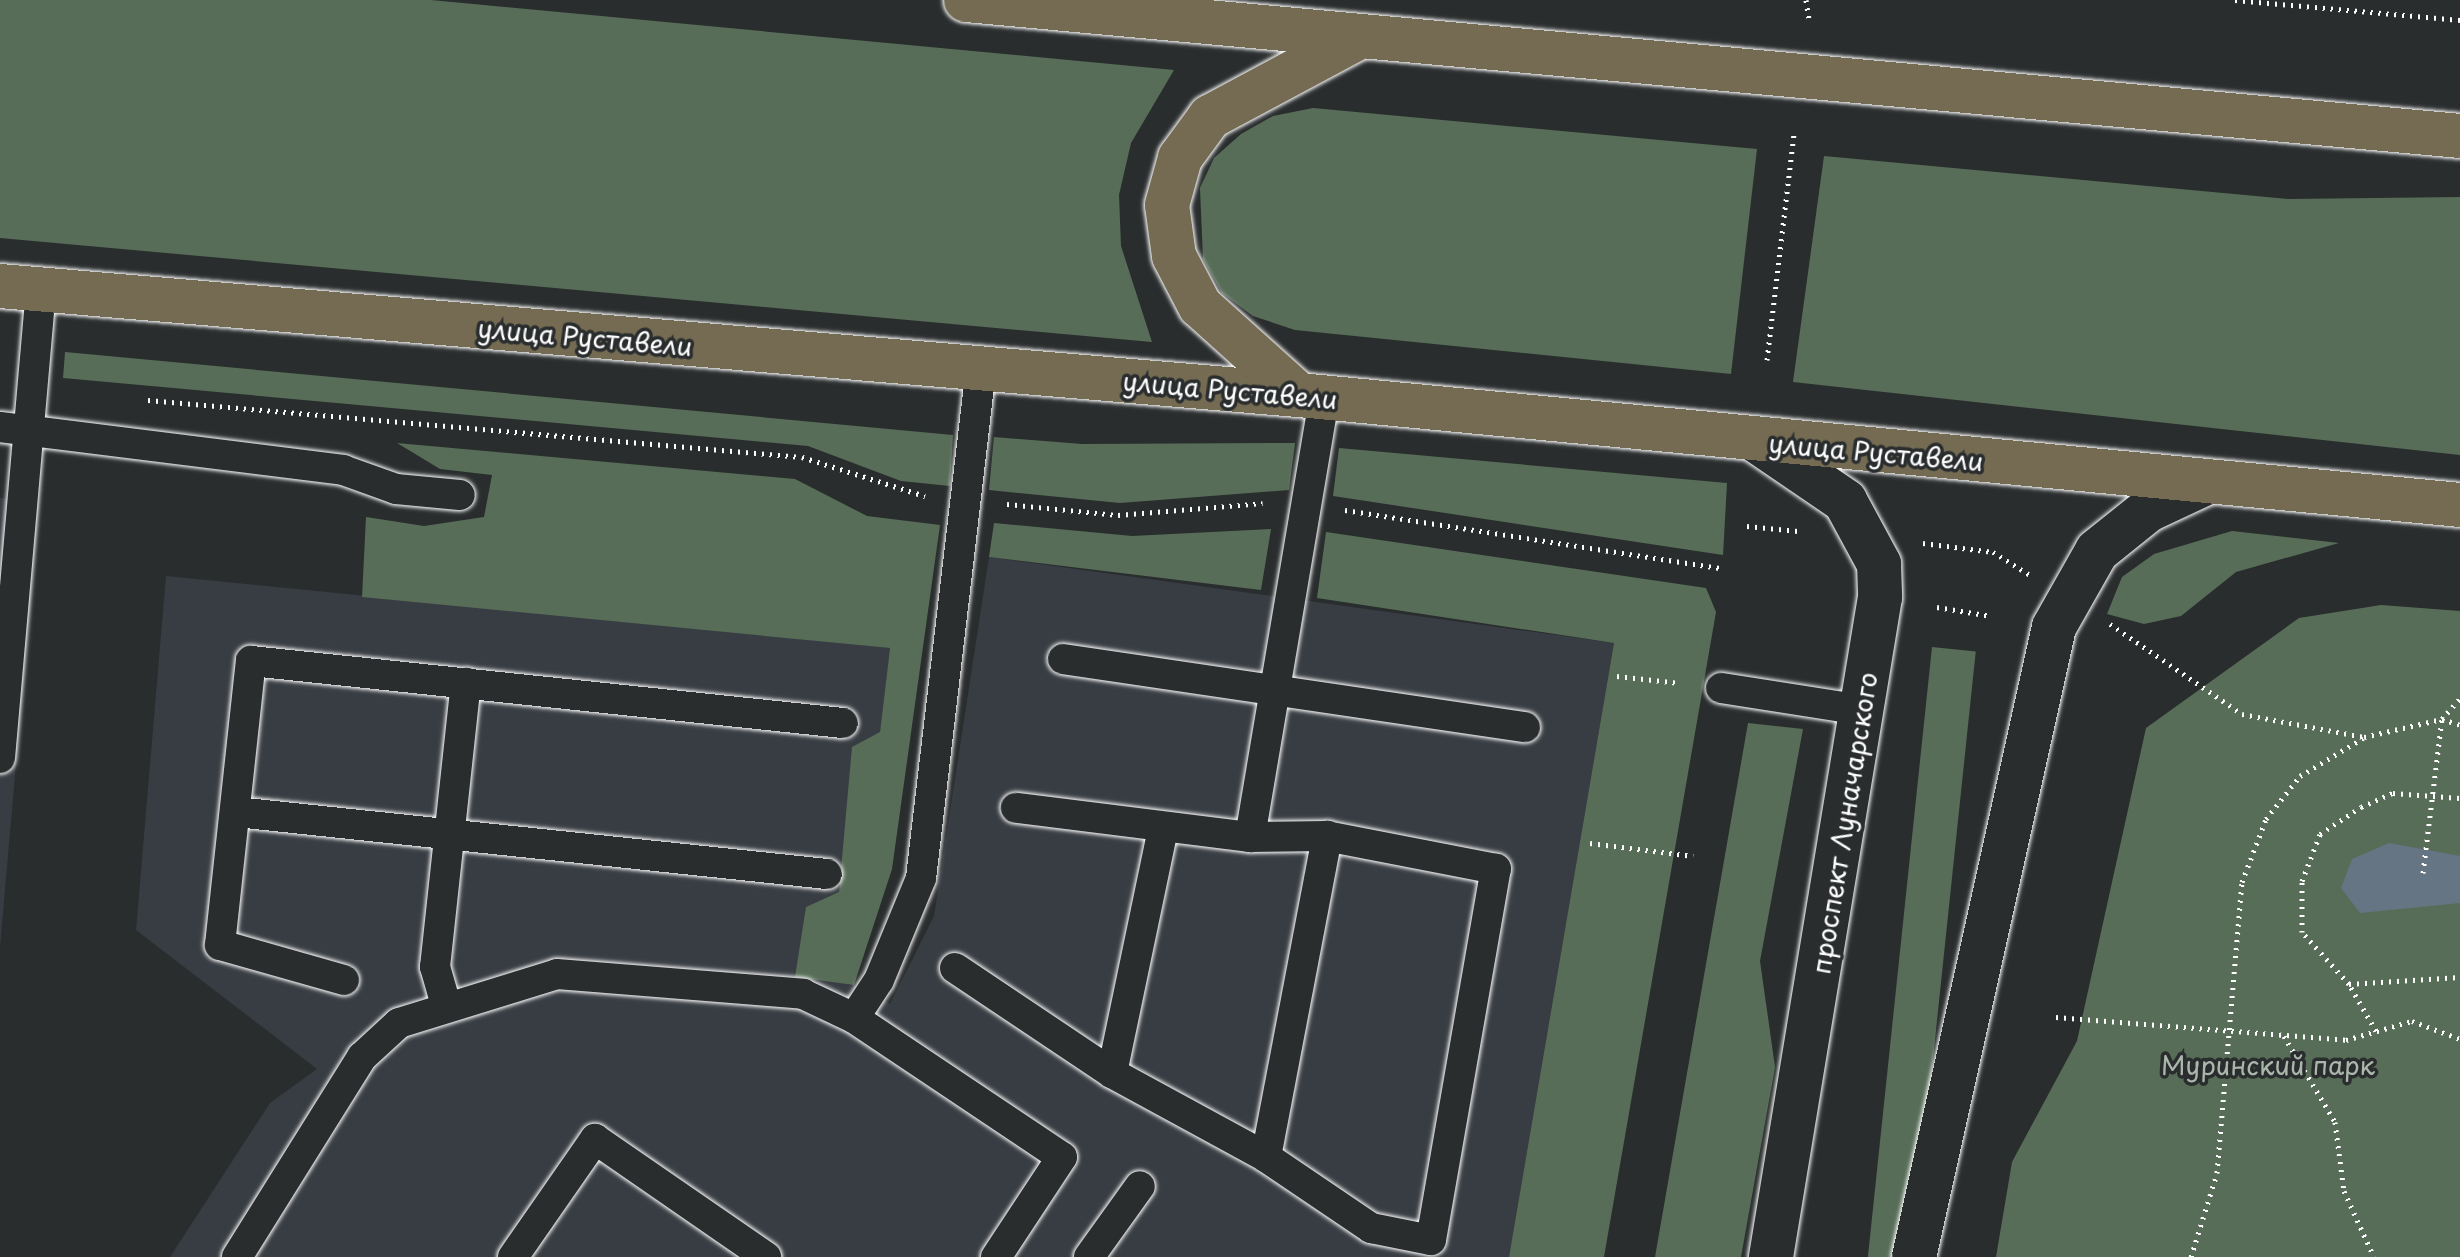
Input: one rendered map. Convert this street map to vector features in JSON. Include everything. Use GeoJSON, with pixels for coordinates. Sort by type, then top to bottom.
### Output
{"type":"FeatureCollection","features":[{"type":"Feature","properties":{"kind":"main road"},"geometry":{"type":"LineString","coordinates":[[966,0],[2460,136]]}},
{"type":"Feature","properties":{"kind":"main road"},"geometry":{"type":"LineString","coordinates":[[1311,396],[1200,306],[1174,256],[1167,205],[1180,158],[1210,117],[1359,37]]}},
{"type":"Feature","properties":{"kind":"main road","name":"улица Руставели"},"geometry":{"type":"LineString","coordinates":[[21,288],[1311,396],[1757,441],[2460,505]]}},
{"type":"Feature","properties":{"kind":"main road","name":"проспект Луначарского"},"geometry":{"type":"LineString","coordinates":[[1757,441],[1845,501],[1868,537],[1880,597],[1771,1257]]}},
{"type":"Feature","properties":{"kind":"main road"},"geometry":{"type":"LineString","coordinates":[[1914,1257],[2054,627],[2066,597],[2117,534],[2148,510],[2208,482]]}},
{"type":"Feature","properties":{"kind":"lane"},"geometry":{"type":"LineString","coordinates":[[0,758],[21,288]]}},
{"type":"Feature","properties":{"kind":"lane"},"geometry":{"type":"LineString","coordinates":[[854,1018],[879,980],[921,878],[970,500],[981,369]]}},
{"type":"Feature","properties":{"kind":"lane"},"geometry":{"type":"LineString","coordinates":[[1250,837],[1307,505],[1311,396]]}},
{"type":"Feature","properties":{"kind":"lane"},"geometry":{"type":"LineString","coordinates":[[13,429],[343,470],[396,489],[460,495]]}},
{"type":"Feature","properties":{"kind":"lane"},"geometry":{"type":"LineString","coordinates":[[1063,659],[1525,727]]}},
{"type":"Feature","properties":{"kind":"lane"},"geometry":{"type":"LineString","coordinates":[[344,980],[220,945],[251,661],[843,723]]}},
{"type":"Feature","properties":{"kind":"lane"},"geometry":{"type":"LineString","coordinates":[[446,1005],[435,967],[466,683]]}},
{"type":"Feature","properties":{"kind":"lane"},"geometry":{"type":"LineString","coordinates":[[1721,688],[1862,710]]}},
{"type":"Feature","properties":{"kind":"lane"},"geometry":{"type":"LineString","coordinates":[[955,968],[1112,1073],[1266,1157],[1371,1228],[1431,1240],[1496,869],[1327,836],[1250,837],[1016,808]]}},
{"type":"Feature","properties":{"kind":"lane"},"geometry":{"type":"LineString","coordinates":[[236,812],[827,874]]}},
{"type":"Feature","properties":{"kind":"lane"},"geometry":{"type":"LineString","coordinates":[[1112,1073],[1163,828]]}},
{"type":"Feature","properties":{"kind":"lane"},"geometry":{"type":"LineString","coordinates":[[1266,1157],[1327,836]]}},
{"type":"Feature","properties":{"kind":"lane"},"geometry":{"type":"LineString","coordinates":[[237,1257],[362,1057],[399,1023],[446,1005],[557,974],[803,994],[854,1018],[1062,1157],[996,1257]]}},
{"type":"Feature","properties":{"kind":"lane"},"geometry":{"type":"LineString","coordinates":[[513,1257],[595,1139],[766,1257]]}},
{"type":"Feature","properties":{"kind":"lane"},"geometry":{"type":"LineString","coordinates":[[1089,1257],[1140,1186]]}},
{"type":"Feature","properties":{"kind":"path"},"geometry":{"type":"LineString","coordinates":[[1806,0],[1809,18]]}},
{"type":"Feature","properties":{"kind":"path"},"geometry":{"type":"LineString","coordinates":[[2235,0],[2460,20]]}},
{"type":"Feature","properties":{"kind":"path"},"geometry":{"type":"LineString","coordinates":[[1767,360],[1794,135]]}},
{"type":"Feature","properties":{"kind":"path"},"geometry":{"type":"LineString","coordinates":[[142,399],[802,457],[899,493],[1118,515],[1242,502],[1307,505],[1720,568]]}},
{"type":"Feature","properties":{"kind":"path"},"geometry":{"type":"LineString","coordinates":[[1747,526],[1993,552],[2242,714],[2364,737]]}},
{"type":"Feature","properties":{"kind":"path"},"geometry":{"type":"LineString","coordinates":[[1937,607],[1991,616]]}},
{"type":"Feature","properties":{"kind":"path"},"geometry":{"type":"LineString","coordinates":[[1617,676],[1721,688]]}},
{"type":"Feature","properties":{"kind":"path"},"geometry":{"type":"LineString","coordinates":[[2423,873],[2442,719],[2460,698]]}},
{"type":"Feature","properties":{"kind":"path"},"geometry":{"type":"LineString","coordinates":[[2191,1257],[2217,1173],[2224,1030],[2242,882],[2266,819],[2300,776],[2364,737],[2442,719],[2460,725]]}},
{"type":"Feature","properties":{"kind":"path"},"geometry":{"type":"LineString","coordinates":[[2376,1031],[2349,984],[2302,932],[2302,881],[2320,834],[2393,793],[2460,798]]}},
{"type":"Feature","properties":{"kind":"path"},"geometry":{"type":"LineString","coordinates":[[1590,843],[1693,856]]}},
{"type":"Feature","properties":{"kind":"path"},"geometry":{"type":"LineString","coordinates":[[2349,984],[2460,977]]}},
{"type":"Feature","properties":{"kind":"path"},"geometry":{"type":"LineString","coordinates":[[2056,1017],[2346,1040],[2412,1021],[2460,1039]]}},
{"type":"Feature","properties":{"kind":"path"},"geometry":{"type":"LineString","coordinates":[[2283,1035],[2335,1122],[2344,1191],[2374,1257]]}},
{"type":"Feature","properties":{"kind":"shaded area"},"geometry":{"type":"Polygon","coordinates":[[[0,498],[39,501],[0,947],[0,498]]]}},
{"type":"Feature","properties":{"kind":"shaded area"},"geometry":{"type":"Polygon","coordinates":[[[989,557],[1614,643],[1509,1257],[170,1257],[270,1103],[317,1069],[136,930],[166,576],[890,648],[880,732],[844,845],[839,892],[796,976],[854,985],[890,1004],[934,916],[989,557]]]}},
{"type":"Feature","properties":{"kind":"green space"},"geometry":{"type":"Polygon","coordinates":[[[0,0],[431,0],[1174,70],[1131,143],[1119,195],[1121,246],[1152,342],[0,238],[0,0]]]}},
{"type":"Feature","properties":{"kind":"green space"},"geometry":{"type":"Polygon","coordinates":[[[1313,108],[1757,149],[1731,374],[1295,330],[1253,316],[1222,293],[1203,259],[1200,188],[1214,158],[1241,134],[1273,116],[1313,108]]]}},
{"type":"Feature","properties":{"kind":"green space"},"geometry":{"type":"Polygon","coordinates":[[[1824,156],[2289,199],[2460,197],[2460,455],[1793,382],[1824,156]]]}},
{"type":"Feature","properties":{"kind":"green space"},"geometry":{"type":"Polygon","coordinates":[[[65,352],[953,435],[950,486],[901,481],[808,446],[63,378],[65,352]]]}},
{"type":"Feature","properties":{"kind":"green space"},"geometry":{"type":"Polygon","coordinates":[[[994,437],[1082,444],[1295,443],[1289,490],[1120,503],[989,490],[994,437]]]}},
{"type":"Feature","properties":{"kind":"green space"},"geometry":{"type":"Polygon","coordinates":[[[397,443],[795,479],[867,516],[940,525],[892,869],[854,985],[795,977],[806,907],[839,892],[852,747],[880,732],[890,648],[362,597],[366,517],[424,526],[484,517],[492,475],[440,469],[397,443]]]}},
{"type":"Feature","properties":{"kind":"green space"},"geometry":{"type":"Polygon","coordinates":[[[1339,448],[1727,483],[1723,555],[1333,496],[1339,448]]]}},
{"type":"Feature","properties":{"kind":"green space"},"geometry":{"type":"Polygon","coordinates":[[[994,523],[1132,536],[1271,529],[1261,590],[989,557],[994,523]]]}},
{"type":"Feature","properties":{"kind":"green space"},"geometry":{"type":"Polygon","coordinates":[[[2232,531],[2339,543],[2236,572],[2181,616],[2144,624],[2107,614],[2122,577],[2154,554],[2232,531]]]}},
{"type":"Feature","properties":{"kind":"green space"},"geometry":{"type":"Polygon","coordinates":[[[1326,532],[1706,588],[1716,612],[1604,1257],[1509,1257],[1614,643],[1317,598],[1326,532]]]}},
{"type":"Feature","properties":{"kind":"green space","name":"Муринский парк"},"geometry":{"type":"Polygon","coordinates":[[[2381,605],[2460,611],[2460,1257],[1996,1257],[2012,1162],[2077,1041],[2146,728],[2299,618],[2381,605]]]}},
{"type":"Feature","properties":{"kind":"green space"},"geometry":{"type":"Polygon","coordinates":[[[1932,647],[1976,652],[1912,1257],[1868,1257],[1932,647]]]}},
{"type":"Feature","properties":{"kind":"green space"},"geometry":{"type":"Polygon","coordinates":[[[1748,723],[1803,729],[1760,961],[1775,1067],[1741,1257],[1655,1257],[1748,723]]]}},
{"type":"Feature","properties":{"kind":"water"},"geometry":{"type":"Polygon","coordinates":[[[2389,843],[2460,856],[2460,903],[2360,913],[2341,888],[2352,859],[2389,843]]]}}]}
